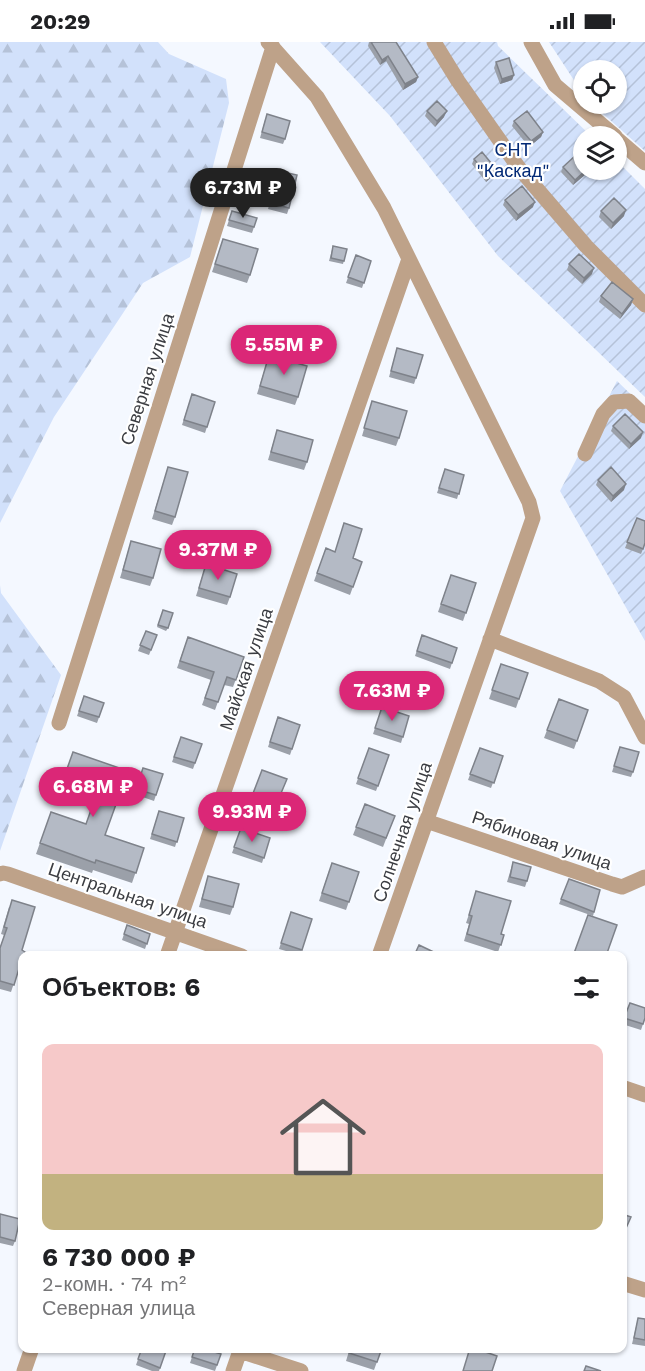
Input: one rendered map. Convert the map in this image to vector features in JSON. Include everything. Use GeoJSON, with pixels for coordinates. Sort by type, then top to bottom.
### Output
{"type":"FeatureCollection","features":[{"type":"Feature","properties":{"kind":"street"},"geometry":{"type":"LineString","coordinates":[[434,42],[458,81],[519,168],[586,246],[645,305]]}},
{"type":"Feature","properties":{"kind":"street"},"geometry":{"type":"LineString","coordinates":[[531,42],[555,85],[603,126]]}},
{"type":"Feature","properties":{"kind":"street"},"geometry":{"type":"LineString","coordinates":[[271,45],[316,97],[384,208],[409,259]]}},
{"type":"Feature","properties":{"kind":"street","name":"Северная улица"},"geometry":{"type":"LineString","coordinates":[[58,723],[271,45]]}},
{"type":"Feature","properties":{"kind":"street"},"geometry":{"type":"LineString","coordinates":[[627,147],[645,163]]}},
{"type":"Feature","properties":{"kind":"street","name":"Солнечная улица"},"geometry":{"type":"LineString","coordinates":[[381,951],[533,518],[530,502],[409,259]]}},
{"type":"Feature","properties":{"kind":"street","name":"Майская улица"},"geometry":{"type":"LineString","coordinates":[[169,951],[409,259]]}},
{"type":"Feature","properties":{"kind":"street"},"geometry":{"type":"LineString","coordinates":[[585,454],[603,414],[614,402],[629,401],[645,416]]}},
{"type":"Feature","properties":{"kind":"street"},"geometry":{"type":"LineString","coordinates":[[490,639],[599,681],[624,697],[645,737]]}},
{"type":"Feature","properties":{"kind":"street","name":"Рябиновая улица"},"geometry":{"type":"LineString","coordinates":[[426,821],[622,887],[645,877]]}},
{"type":"Feature","properties":{"kind":"street","name":"Центральная улица"},"geometry":{"type":"LineString","coordinates":[[0,874],[8,874],[228,951]]}},
{"type":"Feature","properties":{"kind":"street"},"geometry":{"type":"LineString","coordinates":[[627,1089],[645,1095]]}},
{"type":"Feature","properties":{"kind":"street"},"geometry":{"type":"LineString","coordinates":[[627,1284],[645,1290]]}},
{"type":"Feature","properties":{"kind":"street"},"geometry":{"type":"LineString","coordinates":[[24,1371],[30,1353]]}},
{"type":"Feature","properties":{"kind":"street"},"geometry":{"type":"LineString","coordinates":[[233,1371],[240,1353]]}},
{"type":"Feature","properties":{"kind":"street"},"geometry":{"type":"LineString","coordinates":[[250,1353],[301,1371]]}},
{"type":"Feature","properties":{"kind":"green space"},"geometry":{"type":"Polygon","coordinates":[[[0,42],[158,42],[169,54],[226,79],[229,103],[190,257],[143,283],[54,417],[0,523],[0,42]]]}},
{"type":"Feature","properties":{"kind":"green space","name":"СНТ \"Каскад\""},"geometry":{"type":"Polygon","coordinates":[[[320,42],[497,42],[498,46],[581,126],[573,126],[573,180],[627,180],[627,171],[645,189],[645,397],[498,256],[390,116],[320,42]]]}},
{"type":"Feature","properties":{"kind":"green space"},"geometry":{"type":"Polygon","coordinates":[[[549,42],[645,42],[645,151],[627,135],[627,126],[617,126],[603,114],[627,114],[627,60],[573,60],[573,79],[549,42]]]}},
{"type":"Feature","properties":{"kind":"green space"},"geometry":{"type":"Polygon","coordinates":[[[617,381],[645,408],[645,641],[560,491],[617,381]]]}},
{"type":"Feature","properties":{"kind":"green space"},"geometry":{"type":"Polygon","coordinates":[[[0,585],[1,593],[61,675],[0,851],[0,585]]]}},
{"type":"Feature","properties":{"kind":"building"},"geometry":{"type":"Polygon","coordinates":[[[371,42],[396,42],[418,77],[405,84],[388,56],[382,60],[371,42]]]}},
{"type":"Feature","properties":{"kind":"building"},"geometry":{"type":"Polygon","coordinates":[[[509,58],[514,75],[502,79],[496,62],[509,58]]]}},
{"type":"Feature","properties":{"kind":"building"},"geometry":{"type":"Polygon","coordinates":[[[437,101],[447,111],[437,121],[427,111],[437,101]]]}},
{"type":"Feature","properties":{"kind":"building"},"geometry":{"type":"Polygon","coordinates":[[[527,111],[543,132],[531,141],[514,121],[527,111]]]}},
{"type":"Feature","properties":{"kind":"building"},"geometry":{"type":"Polygon","coordinates":[[[267,114],[290,121],[285,139],[262,132],[267,114]]]}},
{"type":"Feature","properties":{"kind":"building"},"geometry":{"type":"Polygon","coordinates":[[[482,152],[496,169],[488,176],[474,159],[482,152]]]}},
{"type":"Feature","properties":{"kind":"building"},"geometry":{"type":"Polygon","coordinates":[[[573,158],[573,178],[563,167],[573,158]]]}},
{"type":"Feature","properties":{"kind":"building"},"geometry":{"type":"Polygon","coordinates":[[[279,171],[297,175],[289,208],[270,203],[279,171]]]}},
{"type":"Feature","properties":{"kind":"building"},"geometry":{"type":"Polygon","coordinates":[[[522,186],[535,202],[518,215],[505,200],[522,186]]]}},
{"type":"Feature","properties":{"kind":"building"},"geometry":{"type":"Polygon","coordinates":[[[614,198],[626,210],[613,223],[601,211],[614,198]]]}},
{"type":"Feature","properties":{"kind":"building"},"geometry":{"type":"Polygon","coordinates":[[[232,211],[257,218],[254,227],[229,220],[232,211]]]}},
{"type":"Feature","properties":{"kind":"building"},"geometry":{"type":"Polygon","coordinates":[[[223,239],[258,249],[250,275],[215,264],[223,239]]]}},
{"type":"Feature","properties":{"kind":"building"},"geometry":{"type":"Polygon","coordinates":[[[333,246],[347,249],[344,261],[331,258],[333,246]]]}},
{"type":"Feature","properties":{"kind":"building"},"geometry":{"type":"Polygon","coordinates":[[[579,254],[594,268],[584,278],[569,264],[579,254]]]}},
{"type":"Feature","properties":{"kind":"building"},"geometry":{"type":"Polygon","coordinates":[[[356,255],[371,261],[364,283],[348,277],[356,255]]]}},
{"type":"Feature","properties":{"kind":"building"},"geometry":{"type":"Polygon","coordinates":[[[612,282],[633,299],[622,314],[601,296],[612,282]]]}},
{"type":"Feature","properties":{"kind":"building"},"geometry":{"type":"Polygon","coordinates":[[[397,348],[423,355],[416,378],[391,371],[397,348]]]}},
{"type":"Feature","properties":{"kind":"building"},"geometry":{"type":"Polygon","coordinates":[[[269,355],[307,366],[298,397],[260,386],[269,355]]]}},
{"type":"Feature","properties":{"kind":"building"},"geometry":{"type":"Polygon","coordinates":[[[192,394],[215,402],[207,427],[184,420],[192,394]]]}},
{"type":"Feature","properties":{"kind":"building"},"geometry":{"type":"Polygon","coordinates":[[[372,401],[407,411],[399,438],[364,428],[372,401]]]}},
{"type":"Feature","properties":{"kind":"building"},"geometry":{"type":"Polygon","coordinates":[[[625,414],[643,432],[631,444],[613,426],[625,414]]]}},
{"type":"Feature","properties":{"kind":"building"},"geometry":{"type":"Polygon","coordinates":[[[277,430],[313,440],[307,462],[271,452],[277,430]]]}},
{"type":"Feature","properties":{"kind":"building"},"geometry":{"type":"Polygon","coordinates":[[[168,467],[188,472],[175,517],[155,511],[168,467]]]}},
{"type":"Feature","properties":{"kind":"building"},"geometry":{"type":"Polygon","coordinates":[[[611,467],[626,484],[613,496],[598,480],[611,467]]]}},
{"type":"Feature","properties":{"kind":"building"},"geometry":{"type":"Polygon","coordinates":[[[445,469],[464,475],[459,494],[439,488],[445,469]]]}},
{"type":"Feature","properties":{"kind":"building"},"geometry":{"type":"Polygon","coordinates":[[[637,518],[645,521],[643,549],[627,542],[637,518]]]}},
{"type":"Feature","properties":{"kind":"building"},"geometry":{"type":"Polygon","coordinates":[[[344,523],[362,529],[353,558],[362,562],[353,587],[317,573],[326,548],[335,552],[344,523]]]}},
{"type":"Feature","properties":{"kind":"building"},"geometry":{"type":"Polygon","coordinates":[[[131,541],[161,549],[153,578],[123,570],[131,541]]]}},
{"type":"Feature","properties":{"kind":"building"},"geometry":{"type":"Polygon","coordinates":[[[206,564],[237,574],[230,597],[199,588],[206,564]]]}},
{"type":"Feature","properties":{"kind":"building"},"geometry":{"type":"Polygon","coordinates":[[[451,575],[476,583],[466,613],[441,604],[451,575]]]}},
{"type":"Feature","properties":{"kind":"building"},"geometry":{"type":"Polygon","coordinates":[[[163,610],[173,613],[168,628],[158,625],[163,610]]]}},
{"type":"Feature","properties":{"kind":"building"},"geometry":{"type":"Polygon","coordinates":[[[146,631],[157,635],[151,650],[140,645],[146,631]]]}},
{"type":"Feature","properties":{"kind":"building"},"geometry":{"type":"Polygon","coordinates":[[[422,635],[457,648],[452,663],[417,651],[422,635]]]}},
{"type":"Feature","properties":{"kind":"building"},"geometry":{"type":"Polygon","coordinates":[[[188,637],[244,657],[236,680],[227,677],[218,702],[205,698],[214,672],[180,661],[188,637]]]}},
{"type":"Feature","properties":{"kind":"building"},"geometry":{"type":"Polygon","coordinates":[[[501,664],[528,673],[519,699],[492,690],[501,664]]]}},
{"type":"Feature","properties":{"kind":"building"},"geometry":{"type":"Polygon","coordinates":[[[84,696],[104,703],[99,717],[79,711],[84,696]]]}},
{"type":"Feature","properties":{"kind":"building"},"geometry":{"type":"Polygon","coordinates":[[[559,699],[588,710],[577,741],[547,730],[559,699]]]}},
{"type":"Feature","properties":{"kind":"building"},"geometry":{"type":"Polygon","coordinates":[[[382,707],[409,716],[403,737],[375,728],[382,707]]]}},
{"type":"Feature","properties":{"kind":"building"},"geometry":{"type":"Polygon","coordinates":[[[278,717],[300,725],[292,749],[270,742],[278,717]]]}},
{"type":"Feature","properties":{"kind":"building"},"geometry":{"type":"Polygon","coordinates":[[[181,737],[202,744],[195,763],[174,757],[181,737]]]}},
{"type":"Feature","properties":{"kind":"building"},"geometry":{"type":"Polygon","coordinates":[[[620,747],[639,752],[633,772],[614,766],[620,747]]]}},
{"type":"Feature","properties":{"kind":"building"},"geometry":{"type":"Polygon","coordinates":[[[369,748],[389,755],[378,786],[358,778],[369,748]]]}},
{"type":"Feature","properties":{"kind":"building"},"geometry":{"type":"Polygon","coordinates":[[[480,748],[503,756],[494,783],[470,774],[480,748]]]}},
{"type":"Feature","properties":{"kind":"building"},"geometry":{"type":"Polygon","coordinates":[[[73,752],[128,771],[105,835],[144,848],[136,873],[96,860],[95,863],[40,843],[51,812],[86,824],[97,793],[63,780],[73,752]]]}},
{"type":"Feature","properties":{"kind":"building"},"geometry":{"type":"Polygon","coordinates":[[[143,768],[163,774],[156,795],[136,789],[143,768]]]}},
{"type":"Feature","properties":{"kind":"building"},"geometry":{"type":"Polygon","coordinates":[[[262,770],[287,779],[276,805],[252,796],[262,770]]]}},
{"type":"Feature","properties":{"kind":"building"},"geometry":{"type":"Polygon","coordinates":[[[365,804],[395,816],[386,838],[356,827],[365,804]]]}},
{"type":"Feature","properties":{"kind":"building"},"geometry":{"type":"Polygon","coordinates":[[[159,811],[184,818],[177,842],[152,834],[159,811]]]}},
{"type":"Feature","properties":{"kind":"building"},"geometry":{"type":"Polygon","coordinates":[[[241,828],[270,838],[264,858],[234,847],[241,828]]]}},
{"type":"Feature","properties":{"kind":"building"},"geometry":{"type":"Polygon","coordinates":[[[513,862],[531,867],[527,881],[510,877],[513,862]]]}},
{"type":"Feature","properties":{"kind":"building"},"geometry":{"type":"Polygon","coordinates":[[[332,863],[359,872],[349,902],[322,893],[332,863]]]}},
{"type":"Feature","properties":{"kind":"building"},"geometry":{"type":"Polygon","coordinates":[[[208,876],[239,884],[233,907],[202,899],[208,876]]]}},
{"type":"Feature","properties":{"kind":"building"},"geometry":{"type":"Polygon","coordinates":[[[569,879],[600,890],[594,912],[561,899],[569,879]]]}},
{"type":"Feature","properties":{"kind":"building"},"geometry":{"type":"Polygon","coordinates":[[[476,891],[511,901],[501,934],[504,935],[501,945],[467,934],[472,916],[469,915],[476,891]]]}},
{"type":"Feature","properties":{"kind":"building"},"geometry":{"type":"Polygon","coordinates":[[[12,900],[35,907],[24,951],[18,951],[18,972],[14,985],[0,981],[0,948],[7,928],[4,927],[12,900]]]}},
{"type":"Feature","properties":{"kind":"building"},"geometry":{"type":"Polygon","coordinates":[[[291,912],[312,919],[302,950],[281,943],[291,912]]]}},
{"type":"Feature","properties":{"kind":"building"},"geometry":{"type":"Polygon","coordinates":[[[588,915],[617,925],[608,951],[575,951],[588,915]]]}},
{"type":"Feature","properties":{"kind":"building"},"geometry":{"type":"Polygon","coordinates":[[[127,925],[150,934],[147,944],[124,934],[127,925]]]}},
{"type":"Feature","properties":{"kind":"building"},"geometry":{"type":"Polygon","coordinates":[[[419,945],[432,951],[416,951],[419,945]]]}},
{"type":"Feature","properties":{"kind":"building"},"geometry":{"type":"Polygon","coordinates":[[[630,1003],[645,1008],[643,1024],[627,1019],[630,1003]]]}},
{"type":"Feature","properties":{"kind":"building"},"geometry":{"type":"Polygon","coordinates":[[[0,1214],[18,1218],[15,1241],[0,1237],[0,1214]]]}},
{"type":"Feature","properties":{"kind":"building"},"geometry":{"type":"Polygon","coordinates":[[[638,1318],[645,1319],[645,1340],[634,1338],[638,1318]]]}},
{"type":"Feature","properties":{"kind":"building"},"geometry":{"type":"Polygon","coordinates":[[[140,1353],[165,1353],[160,1368],[138,1359],[140,1353]]]}},
{"type":"Feature","properties":{"kind":"building"},"geometry":{"type":"Polygon","coordinates":[[[193,1353],[221,1354],[217,1365],[192,1357],[193,1353]]]}},
{"type":"Feature","properties":{"kind":"building"},"geometry":{"type":"Polygon","coordinates":[[[349,1353],[380,1353],[377,1362],[349,1353]]]}},
{"type":"Feature","properties":{"kind":"building"},"geometry":{"type":"Polygon","coordinates":[[[468,1353],[488,1353],[497,1356],[492,1371],[463,1371],[468,1353]]]}},
{"type":"Feature","properties":{"kind":"building"},"geometry":{"type":"Polygon","coordinates":[[[586,1366],[601,1371],[584,1371],[586,1366]]]}}]}
